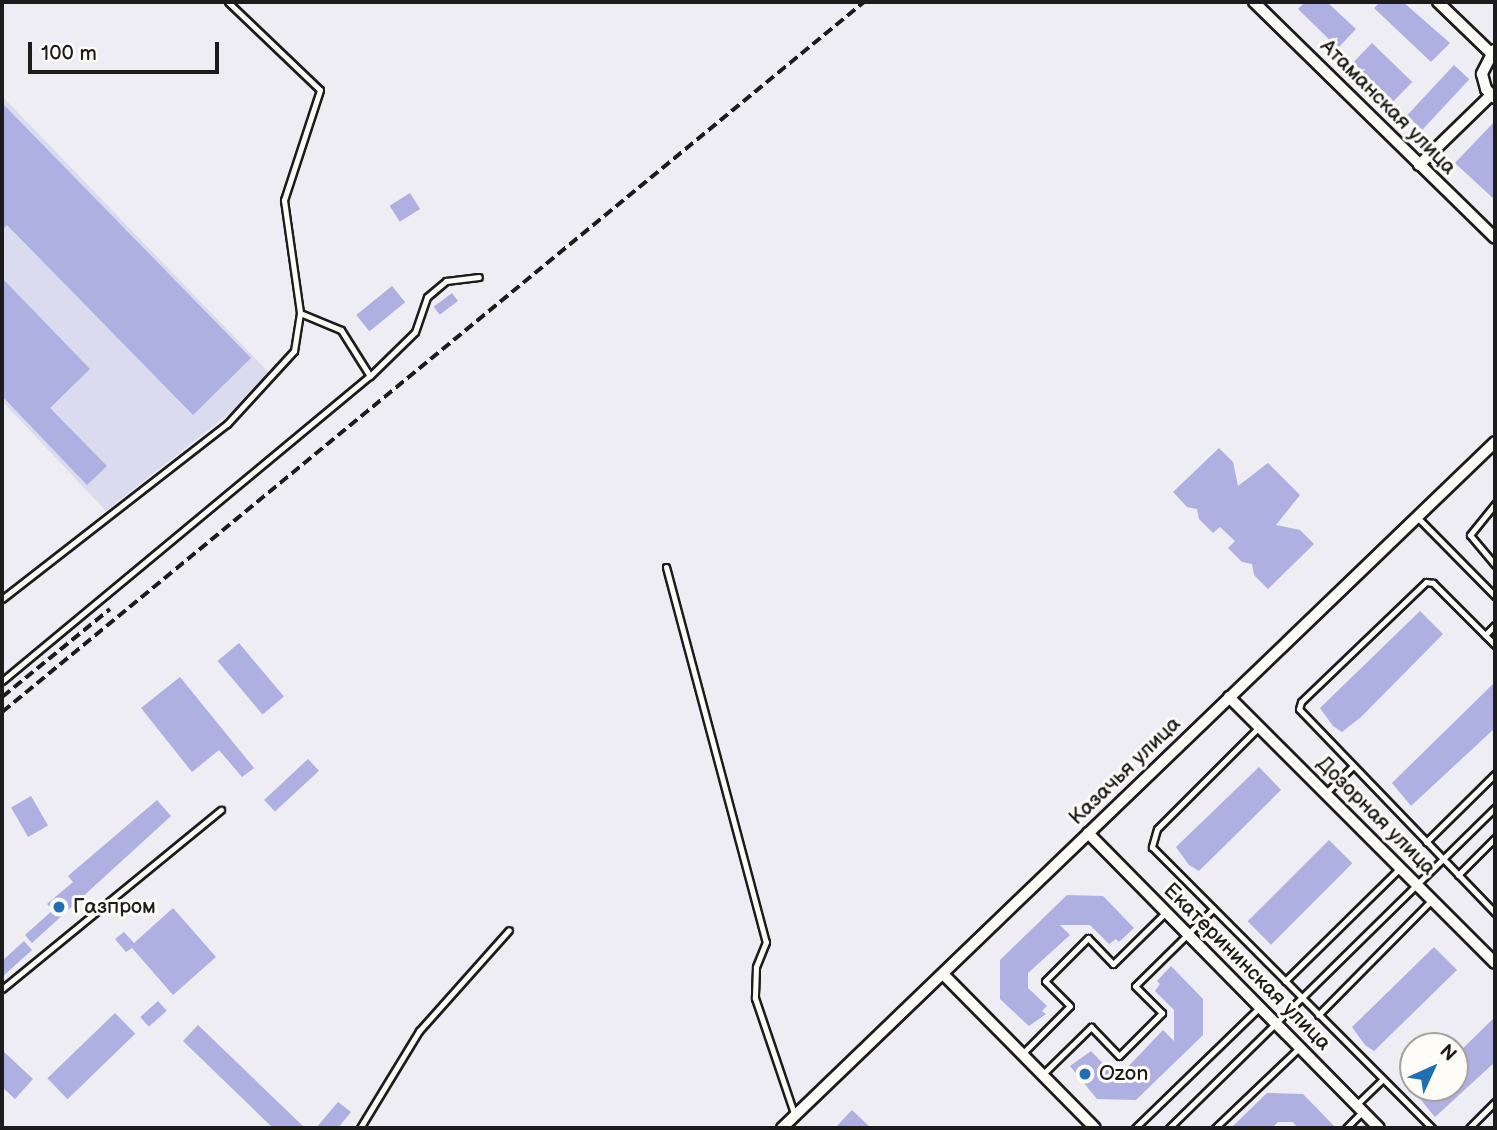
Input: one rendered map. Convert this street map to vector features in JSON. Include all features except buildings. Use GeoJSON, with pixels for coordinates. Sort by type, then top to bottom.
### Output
{"type":"FeatureCollection","features":[{"type":"Feature","properties":{"kind":"street","name":"Атаманская улица"},"geometry":{"type":"LineString","coordinates":[[1254,2],[1495,238]]}},
{"type":"Feature","properties":{"kind":"street"},"geometry":{"type":"LineString","coordinates":[[1419,166],[1493,97],[1482,74],[1493,51],[1438,2]]}},
{"type":"Feature","properties":{"kind":"street","name":"Казачья улица"},"geometry":{"type":"LineString","coordinates":[[782,1128],[1495,442]]}},
{"type":"Feature","properties":{"kind":"street","name":"Дозорная улица"},"geometry":{"type":"LineString","coordinates":[[1229,697],[1495,963]]}},
{"type":"Feature","properties":{"kind":"street","name":"Екатерининская улица"},"geometry":{"type":"LineString","coordinates":[[1088,833],[1379,1128]]}},
{"type":"Feature","properties":{"kind":"street"},"geometry":{"type":"LineString","coordinates":[[943,974],[1095,1128]]}},
{"type":"Feature","properties":{"kind":"lane"},"geometry":{"type":"LineString","coordinates":[[2,599],[227,424],[294,351],[300,313],[284,200],[320,90],[228,2]]}},
{"type":"Feature","properties":{"kind":"lane"},"geometry":{"type":"LineString","coordinates":[[2,681],[370,376],[415,332],[427,297],[446,281],[479,277]]}},
{"type":"Feature","properties":{"kind":"lane"},"geometry":{"type":"LineString","coordinates":[[300,313],[341,330],[370,376]]}},
{"type":"Feature","properties":{"kind":"lane"},"geometry":{"type":"LineString","coordinates":[[1495,504],[1473,526],[1470,535],[1495,565]]}},
{"type":"Feature","properties":{"kind":"lane"},"geometry":{"type":"LineString","coordinates":[[1417,517],[1495,596]]}},
{"type":"Feature","properties":{"kind":"lane"},"geometry":{"type":"LineString","coordinates":[[666,567],[765,942],[756,967],[755,998],[795,1116]]}},
{"type":"Feature","properties":{"kind":"lane"},"geometry":{"type":"LineString","coordinates":[[1495,645],[1433,583],[1426,582],[1301,702],[1301,716],[1495,913]]}},
{"type":"Feature","properties":{"kind":"lane"},"geometry":{"type":"LineString","coordinates":[[1485,635],[1495,625]]}},
{"type":"Feature","properties":{"kind":"lane"},"geometry":{"type":"LineString","coordinates":[[1259,727],[1151,838],[1152,847],[1432,1128]]}},
{"type":"Feature","properties":{"kind":"lane"},"geometry":{"type":"LineString","coordinates":[[1326,793],[1352,767]]}},
{"type":"Feature","properties":{"kind":"lane"},"geometry":{"type":"LineString","coordinates":[[1426,842],[1495,774]]}},
{"type":"Feature","properties":{"kind":"lane"},"geometry":{"type":"LineString","coordinates":[[1169,1128],[1495,808]]}},
{"type":"Feature","properties":{"kind":"lane"},"geometry":{"type":"LineString","coordinates":[[2,989],[221,810]]}},
{"type":"Feature","properties":{"kind":"lane"},"geometry":{"type":"LineString","coordinates":[[1458,875],[1495,838]]}},
{"type":"Feature","properties":{"kind":"lane"},"geometry":{"type":"LineString","coordinates":[[1286,981],[1401,868]]}},
{"type":"Feature","properties":{"kind":"lane"},"geometry":{"type":"LineString","coordinates":[[1318,1015],[1432,900]]}},
{"type":"Feature","properties":{"kind":"lane"},"geometry":{"type":"LineString","coordinates":[[1042,1075],[1091,1027],[1119,1055],[1162,1013],[1135,986],[1213,909]]}},
{"type":"Feature","properties":{"kind":"lane"},"geometry":{"type":"LineString","coordinates":[[1022,1054],[1070,1006],[1045,981],[1088,938],[1113,964],[1166,912]]}},
{"type":"Feature","properties":{"kind":"lane"},"geometry":{"type":"LineString","coordinates":[[360,1128],[419,1031],[509,930]]}},
{"type":"Feature","properties":{"kind":"lane"},"geometry":{"type":"LineString","coordinates":[[1135,1128],[1260,1007]]}},
{"type":"Feature","properties":{"kind":"lane"},"geometry":{"type":"LineString","coordinates":[[1215,1128],[1300,1047]]}},
{"type":"Feature","properties":{"kind":"lane"},"geometry":{"type":"LineString","coordinates":[[1346,1128],[1383,1079]]}},
{"type":"Feature","properties":{"kind":"lane"},"geometry":{"type":"LineString","coordinates":[[1469,1128],[1495,1102]]}},
{"type":"Feature","properties":{"kind":"shaded area"},"geometry":{"type":"Polygon","coordinates":[[[2,96],[274,378],[106,511],[2,401],[2,96]]]}},
{"type":"Feature","properties":{"kind":"railway"},"geometry":{"type":"LineString","coordinates":[[2,712],[864,2]]}},
{"type":"Feature","properties":{"kind":"railway"},"geometry":{"type":"LineString","coordinates":[[2,697],[110,609]]}},
{"type":"Feature","properties":{"kind":"place","name":"Газпром"},"geometry":{"type":"Point","coordinates":[59,907]}},
{"type":"Feature","properties":{"kind":"place","name":"Ozon"},"geometry":{"type":"Point","coordinates":[1085,1074]}}]}
